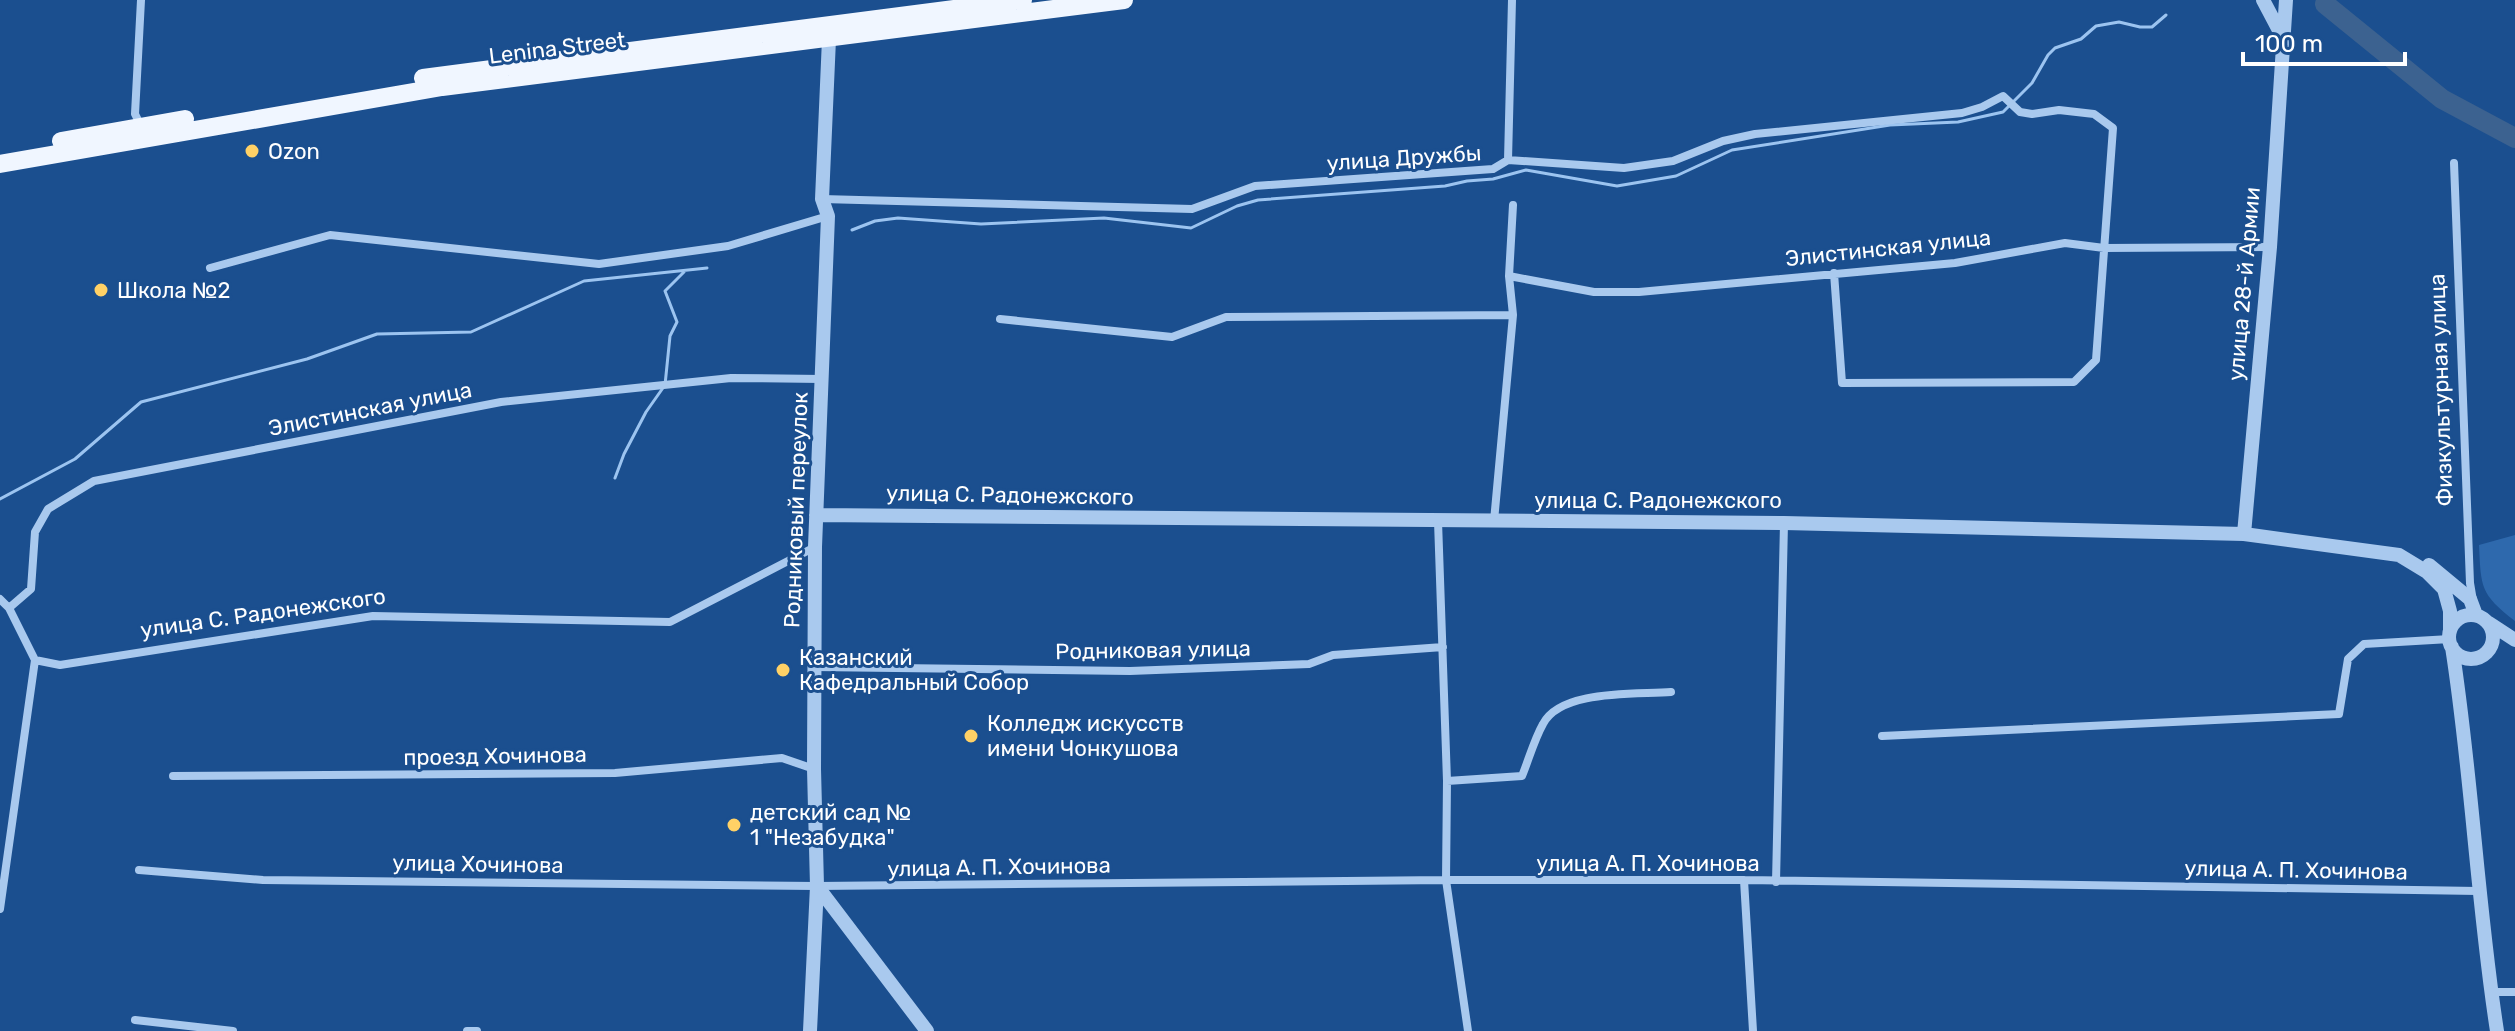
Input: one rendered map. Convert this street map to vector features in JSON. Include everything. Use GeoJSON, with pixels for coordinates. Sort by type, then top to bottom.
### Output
{"type":"FeatureCollection","features":[{"type":"Feature","properties":{"kind":"main road","name":"Lenina Street"},"geometry":{"type":"LineString","coordinates":[[828,31],[1023,0]]}},
{"type":"Feature","properties":{"kind":"main road","name":"Lenina Street"},"geometry":{"type":"LineString","coordinates":[[0,164],[443,74],[1124,0]]}},
{"type":"Feature","properties":{"kind":"main road","name":"Lenina Street"},"geometry":{"type":"LineString","coordinates":[[0,153],[141,133]]}},
{"type":"Feature","properties":{"kind":"street"},"geometry":{"type":"LineString","coordinates":[[141,0],[135,114],[141,133]]}},
{"type":"Feature","properties":{"kind":"street"},"geometry":{"type":"LineString","coordinates":[[1508,160],[1512,0]]}},
{"type":"Feature","properties":{"kind":"street"},"geometry":{"type":"LineString","coordinates":[[2263,0],[2282,37]]}},
{"type":"Feature","properties":{"kind":"street","name":"улица 28-й Армии"},"geometry":{"type":"LineString","coordinates":[[2244,534],[2270,247],[2286,0]]}},
{"type":"Feature","properties":{"kind":"street","name":"Родниковый переулок"},"geometry":{"type":"LineString","coordinates":[[810,1031],[817,886],[815,547],[828,216],[822,199],[828,31]]}},
{"type":"Feature","properties":{"kind":"street","name":"улица Дружбы"},"geometry":{"type":"LineString","coordinates":[[822,199],[1192,209],[1255,186],[1493,169],[1508,160],[1624,168],[1673,161],[1723,141],[1755,134],[1962,113],[2003,96],[2020,112],[2032,114],[2059,110],[2094,114],[2113,128],[2104,248]]}},
{"type":"Feature","properties":{"kind":"street","name":"Физкультурная улица"},"geometry":{"type":"LineString","coordinates":[[2454,163],[2470,583],[2482,618],[2493,634],[2490,648],[2465,674],[2459,692]]}},
{"type":"Feature","properties":{"kind":"street"},"geometry":{"type":"LineString","coordinates":[[1494,521],[1513,315],[1509,276],[1513,205]]}},
{"type":"Feature","properties":{"kind":"street"},"geometry":{"type":"LineString","coordinates":[[210,268],[330,235],[599,264],[728,246],[828,216]]}},
{"type":"Feature","properties":{"kind":"street","name":"Элистинская улица"},"geometry":{"type":"LineString","coordinates":[[1509,276],[1594,292],[1624,292],[1955,263],[2065,243],[2104,248],[2270,247]]}},
{"type":"Feature","properties":{"kind":"street"},"geometry":{"type":"LineString","coordinates":[[1834,273],[1842,383],[2074,382],[2096,360],[2104,248]]}},
{"type":"Feature","properties":{"kind":"street"},"geometry":{"type":"LineString","coordinates":[[1000,319],[1172,337],[1226,317],[1513,315]]}},
{"type":"Feature","properties":{"kind":"street","name":"Элистинская улица"},"geometry":{"type":"LineString","coordinates":[[9,608],[31,589],[35,532],[48,509],[94,481],[501,402],[731,378],[822,379]]}},
{"type":"Feature","properties":{"kind":"street","name":"улица С. Радонежского"},"geometry":{"type":"LineString","coordinates":[[816,515],[1784,523],[2244,534],[2399,555],[2427,572],[2444,589],[2450,611],[2451,639]]}},
{"type":"Feature","properties":{"kind":"street"},"geometry":{"type":"LineString","coordinates":[[1438,521],[1447,781],[1446,880],[1468,1031]]}},
{"type":"Feature","properties":{"kind":"street"},"geometry":{"type":"LineString","coordinates":[[1776,882],[1784,523]]}},
{"type":"Feature","properties":{"kind":"street","name":"улица С. Радонежского"},"geometry":{"type":"LineString","coordinates":[[35,660],[60,665],[373,616],[670,622],[815,547]]}},
{"type":"Feature","properties":{"kind":"street"},"geometry":{"type":"LineString","coordinates":[[2399,555],[2429,565],[2447,578],[2470,599],[2482,618],[2515,640]]}},
{"type":"Feature","properties":{"kind":"street"},"geometry":{"type":"LineString","coordinates":[[0,599],[9,608],[35,660],[0,909]]}},
{"type":"Feature","properties":{"kind":"street"},"geometry":{"type":"LineString","coordinates":[[2482,618],[2457,620],[2451,639],[2478,891],[2497,1031]]}},
{"type":"Feature","properties":{"kind":"street"},"geometry":{"type":"LineString","coordinates":[[2451,639],[2461,656],[2482,655],[2515,647]]}},
{"type":"Feature","properties":{"kind":"street"},"geometry":{"type":"LineString","coordinates":[[1882,736],[2339,714],[2348,659],[2364,644],[2451,639]]}},
{"type":"Feature","properties":{"kind":"street","name":"Родниковая улица"},"geometry":{"type":"LineString","coordinates":[[814,667],[1130,671],[1309,664],[1333,655],[1443,647]]}},
{"type":"Feature","properties":{"kind":"street"},"geometry":{"type":"LineString","coordinates":[[1447,781],[1522,776],[1544,721],[1556,709],[1575,699],[1671,692]]}},
{"type":"Feature","properties":{"kind":"street","name":"проезд Хочинова"},"geometry":{"type":"LineString","coordinates":[[173,776],[615,773],[782,758],[814,769]]}},
{"type":"Feature","properties":{"kind":"street","name":"улица Хочинова"},"geometry":{"type":"LineString","coordinates":[[139,870],[263,880],[817,886]]}},
{"type":"Feature","properties":{"kind":"street"},"geometry":{"type":"LineString","coordinates":[[1744,880],[1753,1031]]}},
{"type":"Feature","properties":{"kind":"street","name":"улица А. П. Хочинова"},"geometry":{"type":"LineString","coordinates":[[817,886],[1744,880],[2478,891]]}},
{"type":"Feature","properties":{"kind":"street"},"geometry":{"type":"LineString","coordinates":[[817,886],[927,1031]]}},
{"type":"Feature","properties":{"kind":"street"},"geometry":{"type":"LineString","coordinates":[[2491,992],[2515,992]]}},
{"type":"Feature","properties":{"kind":"street"},"geometry":{"type":"LineString","coordinates":[[135,1020],[233,1031]]}},
{"type":"Feature","properties":{"kind":"street"},"geometry":{"type":"LineString","coordinates":[[467,1031],[477,1031]]}},
{"type":"Feature","properties":{"kind":"shaded area"},"geometry":{"type":"Polygon","coordinates":[[[2515,535],[2515,621],[2495,604],[2485,589],[2479,545],[2515,535]]]}},
{"type":"Feature","properties":{"kind":"waterway"},"geometry":{"type":"LineString","coordinates":[[2325,4],[2442,99],[2515,138]]}},
{"type":"Feature","properties":{"kind":"waterway"},"geometry":{"type":"LineString","coordinates":[[852,230],[875,221],[898,218],[981,224],[1104,218],[1191,228],[1237,206],[1258,200],[1445,186],[1493,179],[1526,170],[1617,186],[1676,176],[1732,150],[1890,125],[1958,122],[2003,112],[2032,83],[2055,48],[2081,39],[2096,26],[2119,22],[2152,27],[2166,15]]}},
{"type":"Feature","properties":{"kind":"waterway"},"geometry":{"type":"LineString","coordinates":[[0,499],[75,459],[141,402],[307,359],[377,334],[471,332],[584,281],[707,268]]}},
{"type":"Feature","properties":{"kind":"waterway"},"geometry":{"type":"LineString","coordinates":[[615,478],[646,412],[665,385],[670,336],[677,322],[665,291],[684,272]]}},
{"type":"Feature","properties":{"kind":"place","name":"Ozon"},"geometry":{"type":"Point","coordinates":[252,151]}},
{"type":"Feature","properties":{"kind":"place","name":"Школа №2"},"geometry":{"type":"Point","coordinates":[101,290]}},
{"type":"Feature","properties":{"kind":"place","name":"Казанский Кафедральный Собор"},"geometry":{"type":"Point","coordinates":[783,670]}},
{"type":"Feature","properties":{"kind":"place","name":"Колледж искусств имени Чонкушова"},"geometry":{"type":"Point","coordinates":[971,736]}},
{"type":"Feature","properties":{"kind":"place","name":"детский сад № 1 \"Незабудка\""},"geometry":{"type":"Point","coordinates":[734,825]}}]}
